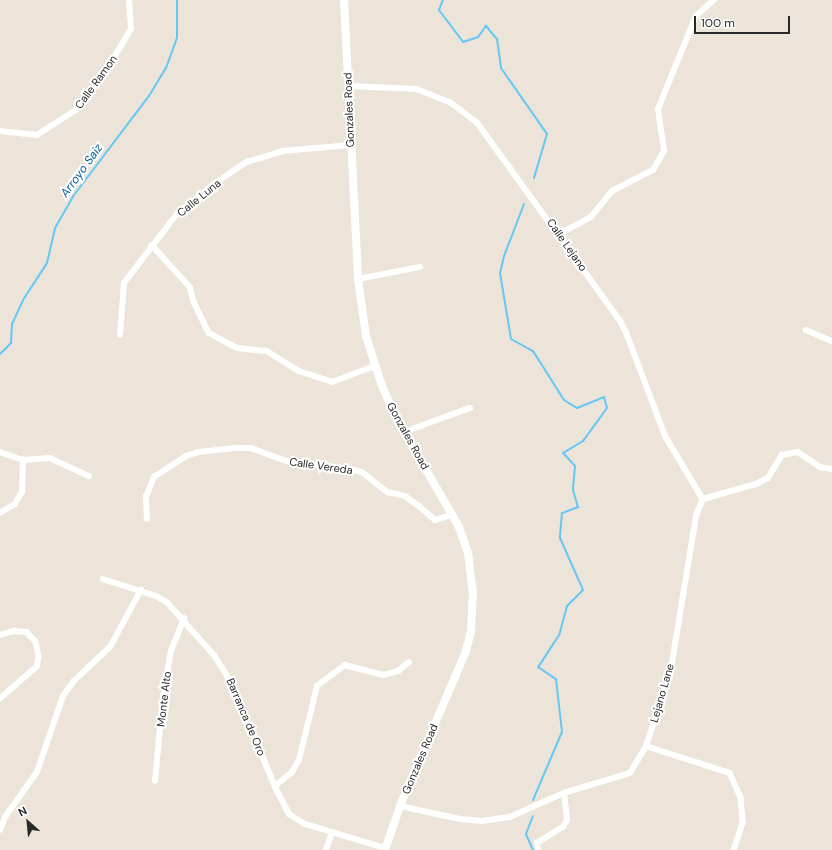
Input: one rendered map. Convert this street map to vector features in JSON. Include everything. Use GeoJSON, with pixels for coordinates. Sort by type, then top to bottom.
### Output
{"type":"FeatureCollection","features":[{"type":"Feature","properties":{"kind":"street","name":"Calle Ramon"},"geometry":{"type":"LineString","coordinates":[[0,131],[37,135],[76,110],[105,73],[132,29],[129,0]]}},
{"type":"Feature","properties":{"kind":"street","name":"Gonzales Road"},"geometry":{"type":"LineString","coordinates":[[344,0],[358,279],[366,336],[375,366],[388,400],[404,432],[453,515],[464,540],[471,567],[473,592],[471,631],[457,672],[400,806],[385,849]]}},
{"type":"Feature","properties":{"kind":"street"},"geometry":{"type":"LineString","coordinates":[[560,234],[591,217],[612,191],[653,170],[664,151],[658,109],[696,16],[714,0]]}},
{"type":"Feature","properties":{"kind":"street","name":"Calle Lejano"},"geometry":{"type":"LineString","coordinates":[[349,86],[417,89],[464,110],[482,128],[560,234],[627,334],[666,437],[702,499]]}},
{"type":"Feature","properties":{"kind":"street","name":"Calle Luna"},"geometry":{"type":"LineString","coordinates":[[120,335],[124,283],[177,214],[214,184],[246,162],[282,151],[351,144]]}},
{"type":"Feature","properties":{"kind":"street"},"geometry":{"type":"LineString","coordinates":[[152,246],[190,287],[194,302],[209,333],[237,348],[267,351],[299,371],[332,382],[375,366]]}},
{"type":"Feature","properties":{"kind":"street"},"geometry":{"type":"LineString","coordinates":[[358,279],[420,268]]}},
{"type":"Feature","properties":{"kind":"street"},"geometry":{"type":"LineString","coordinates":[[806,330],[832,341]]}},
{"type":"Feature","properties":{"kind":"street"},"geometry":{"type":"LineString","coordinates":[[404,432],[470,408]]}},
{"type":"Feature","properties":{"kind":"street","name":"Calle Vereda"},"geometry":{"type":"LineString","coordinates":[[147,519],[146,497],[154,477],[186,456],[198,452],[237,448],[251,448],[292,464],[346,468],[362,472],[388,492],[405,496],[435,520],[453,515]]}},
{"type":"Feature","properties":{"kind":"street"},"geometry":{"type":"LineString","coordinates":[[0,452],[23,460],[50,458],[89,476]]}},
{"type":"Feature","properties":{"kind":"street"},"geometry":{"type":"LineString","coordinates":[[702,499],[756,484],[768,478],[782,455],[798,452],[820,467],[832,469]]}},
{"type":"Feature","properties":{"kind":"street"},"geometry":{"type":"LineString","coordinates":[[0,513],[15,504],[22,492],[23,460]]}},
{"type":"Feature","properties":{"kind":"street","name":"Lejano Lane"},"geometry":{"type":"LineString","coordinates":[[400,806],[453,818],[482,821],[510,817],[564,793],[630,773],[646,746],[670,675],[696,516],[702,499]]}},
{"type":"Feature","properties":{"kind":"street","name":"Barranca de Oro"},"geometry":{"type":"LineString","coordinates":[[103,579],[141,590],[168,604],[184,619],[228,674],[284,808],[296,820],[332,833],[385,849]]}},
{"type":"Feature","properties":{"kind":"street"},"geometry":{"type":"LineString","coordinates":[[0,830],[5,817],[37,772],[63,696],[74,681],[110,647],[141,590]]}},
{"type":"Feature","properties":{"kind":"street","name":"Monte Alto"},"geometry":{"type":"LineString","coordinates":[[155,781],[166,681],[171,651],[184,619]]}},
{"type":"Feature","properties":{"kind":"street"},"geometry":{"type":"LineString","coordinates":[[0,635],[14,631],[27,632],[36,642],[39,657],[36,667],[0,699]]}},
{"type":"Feature","properties":{"kind":"street"},"geometry":{"type":"LineString","coordinates":[[275,786],[292,772],[300,760],[317,686],[345,666],[384,675],[398,671],[409,662]]}},
{"type":"Feature","properties":{"kind":"street"},"geometry":{"type":"LineString","coordinates":[[646,746],[730,773],[741,798],[743,824],[734,850]]}},
{"type":"Feature","properties":{"kind":"street"},"geometry":{"type":"LineString","coordinates":[[538,850],[537,843],[563,827],[567,820],[564,793]]}},
{"type":"Feature","properties":{"kind":"street"},"geometry":{"type":"LineString","coordinates":[[326,850],[332,833]]}},
{"type":"Feature","properties":{"kind":"waterway","name":"Arroyo Saiz"},"geometry":{"type":"LineString","coordinates":[[0,354],[11,343],[12,324],[23,300],[47,263],[55,228],[74,195],[149,96],[166,68],[177,38],[177,0]]}},
{"type":"Feature","properties":{"kind":"waterway"},"geometry":{"type":"LineString","coordinates":[[443,0],[439,10],[463,42],[478,37],[486,26],[497,39],[501,68],[547,134],[534,178]]}},
{"type":"Feature","properties":{"kind":"waterway"},"geometry":{"type":"LineString","coordinates":[[524,204],[504,256],[500,273],[511,339],[533,351],[564,400],[577,408],[604,397],[607,408],[583,441],[563,453],[575,466],[573,490],[578,507],[562,513],[560,538],[583,590],[567,606],[559,635],[538,667],[556,679],[562,732],[533,800]]}},
{"type":"Feature","properties":{"kind":"waterway"},"geometry":{"type":"LineString","coordinates":[[533,816],[526,834],[533,850]]}}]}
